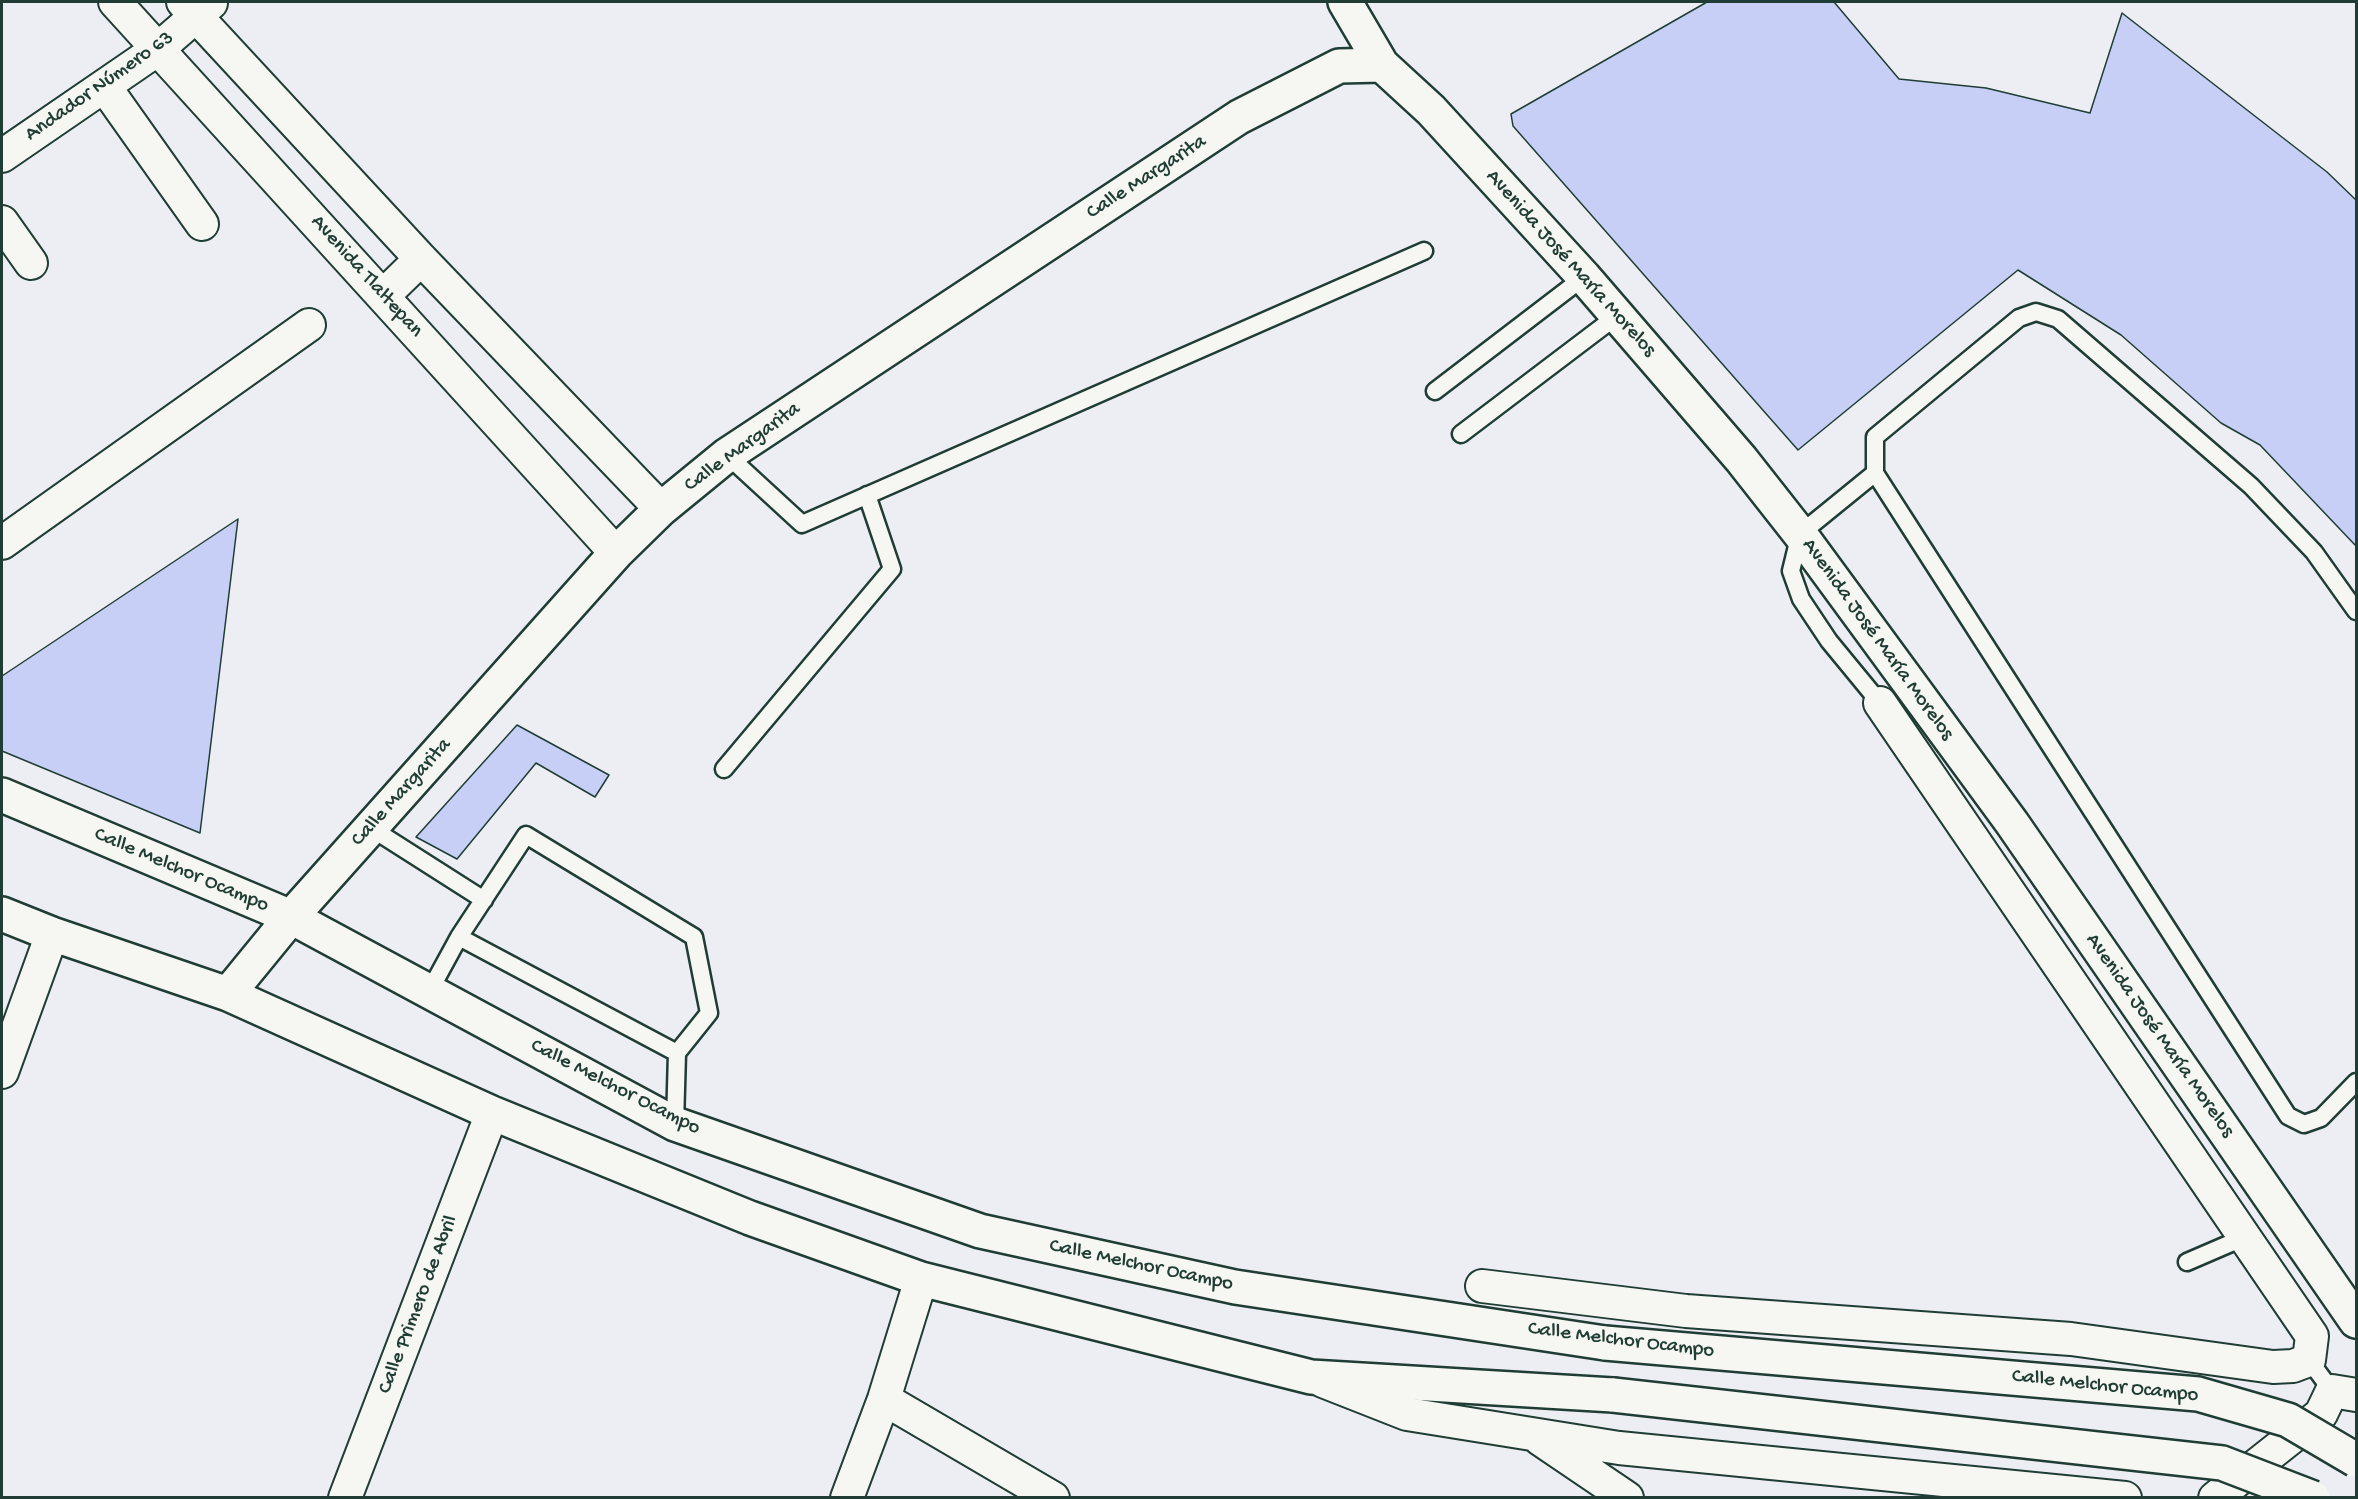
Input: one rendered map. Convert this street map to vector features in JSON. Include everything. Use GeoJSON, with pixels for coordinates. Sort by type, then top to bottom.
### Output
{"type":"FeatureCollection","features":[{"type":"Feature","properties":{"kind":"main road","name":"Avenida José María Morelos"},"geometry":{"type":"LineString","coordinates":[[1345,2],[1382,65],[1431,110],[1618,315],[1800,534],[2012,824],[2356,1322]]}},
{"type":"Feature","properties":{"kind":"main road","name":"Calle Margarita"},"geometry":{"type":"LineString","coordinates":[[228,994],[291,917],[616,553],[661,509],[727,455],[1239,117],[1339,66],[1382,65]]}},
{"type":"Feature","properties":{"kind":"main road","name":"Calle Melchor Ocampo"},"geometry":{"type":"LineString","coordinates":[[2,795],[291,917],[675,1124],[980,1231],[1235,1287],[1605,1342],[2198,1394],[2288,1420],[2356,1460]]}},
{"type":"Feature","properties":{"kind":"main road"},"geometry":{"type":"LineString","coordinates":[[2,914],[52,934],[228,994],[492,1113],[750,1218],[921,1279],[1311,1377],[1613,1395],[2222,1463],[2313,1497]]}},
{"type":"Feature","properties":{"kind":"street","name":"Avenida Tlaltepan"},"geometry":{"type":"LineString","coordinates":[[115,2],[384,295],[616,553]]}},
{"type":"Feature","properties":{"kind":"street","name":"Andador Número 63"},"geometry":{"type":"LineString","coordinates":[[2,156],[158,49],[197,6]]}},
{"type":"Feature","properties":{"kind":"street"},"geometry":{"type":"LineString","coordinates":[[197,6],[422,259],[661,509]]}},
{"type":"Feature","properties":{"kind":"street"},"geometry":{"type":"LineString","coordinates":[[105,87],[202,224]]}},
{"type":"Feature","properties":{"kind":"street"},"geometry":{"type":"LineString","coordinates":[[2,222],[31,263]]}},
{"type":"Feature","properties":{"kind":"street"},"geometry":{"type":"LineString","coordinates":[[384,295],[422,259]]}},
{"type":"Feature","properties":{"kind":"street"},"geometry":{"type":"LineString","coordinates":[[2,543],[309,325]]}},
{"type":"Feature","properties":{"kind":"street"},"geometry":{"type":"LineString","coordinates":[[1482,1286],[1686,1311],[2071,1339],[2273,1367],[2293,1366],[2309,1359],[2312,1336],[1880,703]]}},
{"type":"Feature","properties":{"kind":"street"},"geometry":{"type":"LineString","coordinates":[[2,1072],[52,934]]}},
{"type":"Feature","properties":{"kind":"street","name":"Calle Primero de Abril"},"geometry":{"type":"LineString","coordinates":[[345,1497],[492,1113]]}},
{"type":"Feature","properties":{"kind":"street"},"geometry":{"type":"LineString","coordinates":[[847,1497],[884,1399],[921,1279]]}},
{"type":"Feature","properties":{"kind":"street"},"geometry":{"type":"LineString","coordinates":[[1311,1377],[1407,1414],[1619,1448],[2126,1497]]}},
{"type":"Feature","properties":{"kind":"street"},"geometry":{"type":"LineString","coordinates":[[2215,1497],[2344,1393]]}},
{"type":"Feature","properties":{"kind":"street"},"geometry":{"type":"LineString","coordinates":[[884,1399],[1053,1497]]}},
{"type":"Feature","properties":{"kind":"street"},"geometry":{"type":"LineString","coordinates":[[1532,1434],[1627,1497]]}},
{"type":"Feature","properties":{"kind":"lane"},"geometry":{"type":"LineString","coordinates":[[727,455],[802,524],[1424,251]]}},
{"type":"Feature","properties":{"kind":"lane"},"geometry":{"type":"LineString","coordinates":[[1435,391],[1584,277]]}},
{"type":"Feature","properties":{"kind":"lane"},"geometry":{"type":"LineString","coordinates":[[2356,611],[2314,552],[2251,486],[2058,319],[2036,312],[2019,318],[1875,437],[1875,473],[2288,1116],[2304,1124],[2321,1118],[2356,1082]]}},
{"type":"Feature","properties":{"kind":"lane"},"geometry":{"type":"LineString","coordinates":[[1461,435],[1618,315]]}},
{"type":"Feature","properties":{"kind":"lane"},"geometry":{"type":"LineString","coordinates":[[1875,473],[1800,534],[1791,571],[1801,598],[1829,641],[1880,703]]}},
{"type":"Feature","properties":{"kind":"lane"},"geometry":{"type":"LineString","coordinates":[[724,769],[892,569],[867,495]]}},
{"type":"Feature","properties":{"kind":"lane"},"geometry":{"type":"LineString","coordinates":[[371,828],[484,900]]}},
{"type":"Feature","properties":{"kind":"lane"},"geometry":{"type":"LineString","coordinates":[[429,992],[459,937],[526,835],[694,937],[709,1013],[677,1053],[675,1124]]}},
{"type":"Feature","properties":{"kind":"lane"},"geometry":{"type":"LineString","coordinates":[[459,937],[677,1053]]}},
{"type":"Feature","properties":{"kind":"lane"},"geometry":{"type":"LineString","coordinates":[[2187,1262],[2245,1237]]}},
{"type":"Feature","properties":{"kind":"lane"},"geometry":{"type":"LineString","coordinates":[[2309,1359],[2344,1393]]}},
{"type":"Feature","properties":{"kind":"building"},"geometry":{"type":"Polygon","coordinates":[[[1707,2],[1834,2],[1899,79],[1986,88],[2090,113],[2122,13],[2327,172],[2356,200],[2356,546],[2260,445],[2221,423],[2121,335],[2018,270],[1798,450],[1513,126],[1511,114],[1707,2]]]}},
{"type":"Feature","properties":{"kind":"building"},"geometry":{"type":"Polygon","coordinates":[[[238,519],[200,833],[2,751],[2,676],[238,519]]]}},
{"type":"Feature","properties":{"kind":"building"},"geometry":{"type":"Polygon","coordinates":[[[517,725],[609,775],[595,797],[536,763],[457,859],[416,837],[517,725]]]}}]}
